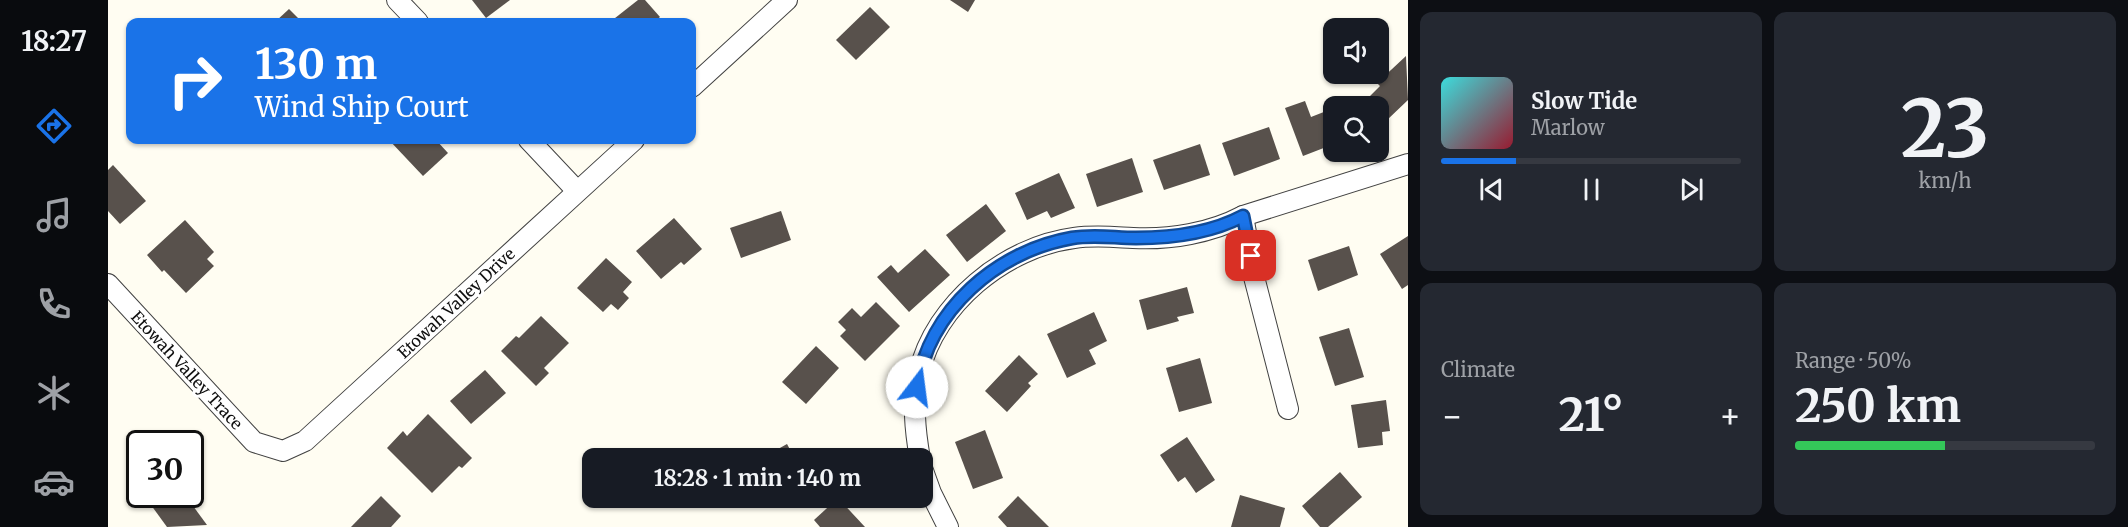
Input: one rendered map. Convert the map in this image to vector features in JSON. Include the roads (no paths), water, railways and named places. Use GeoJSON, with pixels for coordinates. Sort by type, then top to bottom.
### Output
{"type":"FeatureCollection","features":[{"type":"Feature","properties":{"kind":"street"},"geometry":{"type":"LineString","coordinates":[[397,0],[414,18]]}},
{"type":"Feature","properties":{"kind":"street"},"geometry":{"type":"LineString","coordinates":[[696,83],[787,0]]}},
{"type":"Feature","properties":{"kind":"street"},"geometry":{"type":"LineString","coordinates":[[533,144],[577,191]]}},
{"type":"Feature","properties":{"kind":"street","name":"Etowah Valley Drive"},"geometry":{"type":"LineString","coordinates":[[271,447],[283,451],[305,441],[630,144]]}},
{"type":"Feature","properties":{"kind":"street"},"geometry":{"type":"LineString","coordinates":[[918,448],[914,402],[919,372],[930,343],[946,317],[965,293],[989,273],[1015,257],[1043,245],[1073,238],[1165,237],[1226,225],[1243,216],[1408,164]]}},
{"type":"Feature","properties":{"kind":"street"},"geometry":{"type":"LineString","coordinates":[[1243,216],[1254,277],[1288,409]]}},
{"type":"Feature","properties":{"kind":"street","name":"Etowah Valley Trace"},"geometry":{"type":"LineString","coordinates":[[108,284],[254,442],[271,447]]}},
{"type":"Feature","properties":{"kind":"street"},"geometry":{"type":"LineString","coordinates":[[933,497],[948,527]]}}]}
